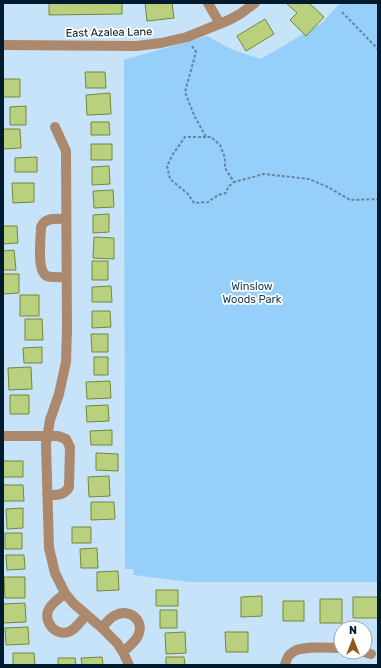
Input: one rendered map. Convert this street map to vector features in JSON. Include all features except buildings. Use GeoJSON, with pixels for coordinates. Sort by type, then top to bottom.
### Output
{"type":"FeatureCollection","features":[{"type":"Feature","properties":{"kind":"street"},"geometry":{"type":"LineString","coordinates":[[208,3],[220,24]]}},
{"type":"Feature","properties":{"kind":"street","name":"East Azalea Lane"},"geometry":{"type":"LineString","coordinates":[[3,45],[136,46],[161,43],[187,37],[220,24],[240,14],[255,3]]}},
{"type":"Feature","properties":{"kind":"street"},"geometry":{"type":"LineString","coordinates":[[55,127],[66,151],[67,330],[66,362],[47,436],[48,536],[51,560],[55,573],[65,593],[73,603],[118,643],[129,665]]}},
{"type":"Feature","properties":{"kind":"street"},"geometry":{"type":"LineString","coordinates":[[66,220],[48,220],[42,224],[40,266],[43,273],[46,275],[66,277]]}},
{"type":"Feature","properties":{"kind":"street"},"geometry":{"type":"LineString","coordinates":[[3,436],[62,437],[69,442],[70,483],[68,490],[61,495],[47,495]]}},
{"type":"Feature","properties":{"kind":"street"},"geometry":{"type":"LineString","coordinates":[[65,593],[50,607],[48,611],[47,617],[51,627],[62,633],[68,632],[73,629],[86,615]]}},
{"type":"Feature","properties":{"kind":"street"},"geometry":{"type":"LineString","coordinates":[[102,628],[111,618],[124,612],[137,619],[140,629],[137,638],[123,652]]}},
{"type":"Feature","properties":{"kind":"street"},"geometry":{"type":"LineString","coordinates":[[285,660],[292,652],[301,648],[333,648]]}},
{"type":"Feature","properties":{"kind":"path"},"geometry":{"type":"LineString","coordinates":[[342,12],[378,49]]}},
{"type":"Feature","properties":{"kind":"path"},"geometry":{"type":"LineString","coordinates":[[187,37],[196,52],[185,92],[194,115],[206,136]]}},
{"type":"Feature","properties":{"kind":"path"},"geometry":{"type":"LineString","coordinates":[[234,182],[225,168],[225,158],[220,145],[211,137],[186,137],[173,154],[167,166],[170,179],[188,194],[194,203],[208,202],[218,195],[226,193],[228,187],[234,182],[264,174],[309,179],[328,187],[350,200],[378,199]]}},
{"type":"Feature","properties":{"kind":"green space","name":"Winslow Woods Park"},"geometry":{"type":"Polygon","coordinates":[[[340,3],[378,3],[378,582],[190,582],[134,575],[133,569],[125,569],[124,60],[207,36],[233,50],[261,59],[322,23],[340,3]]]}}]}
